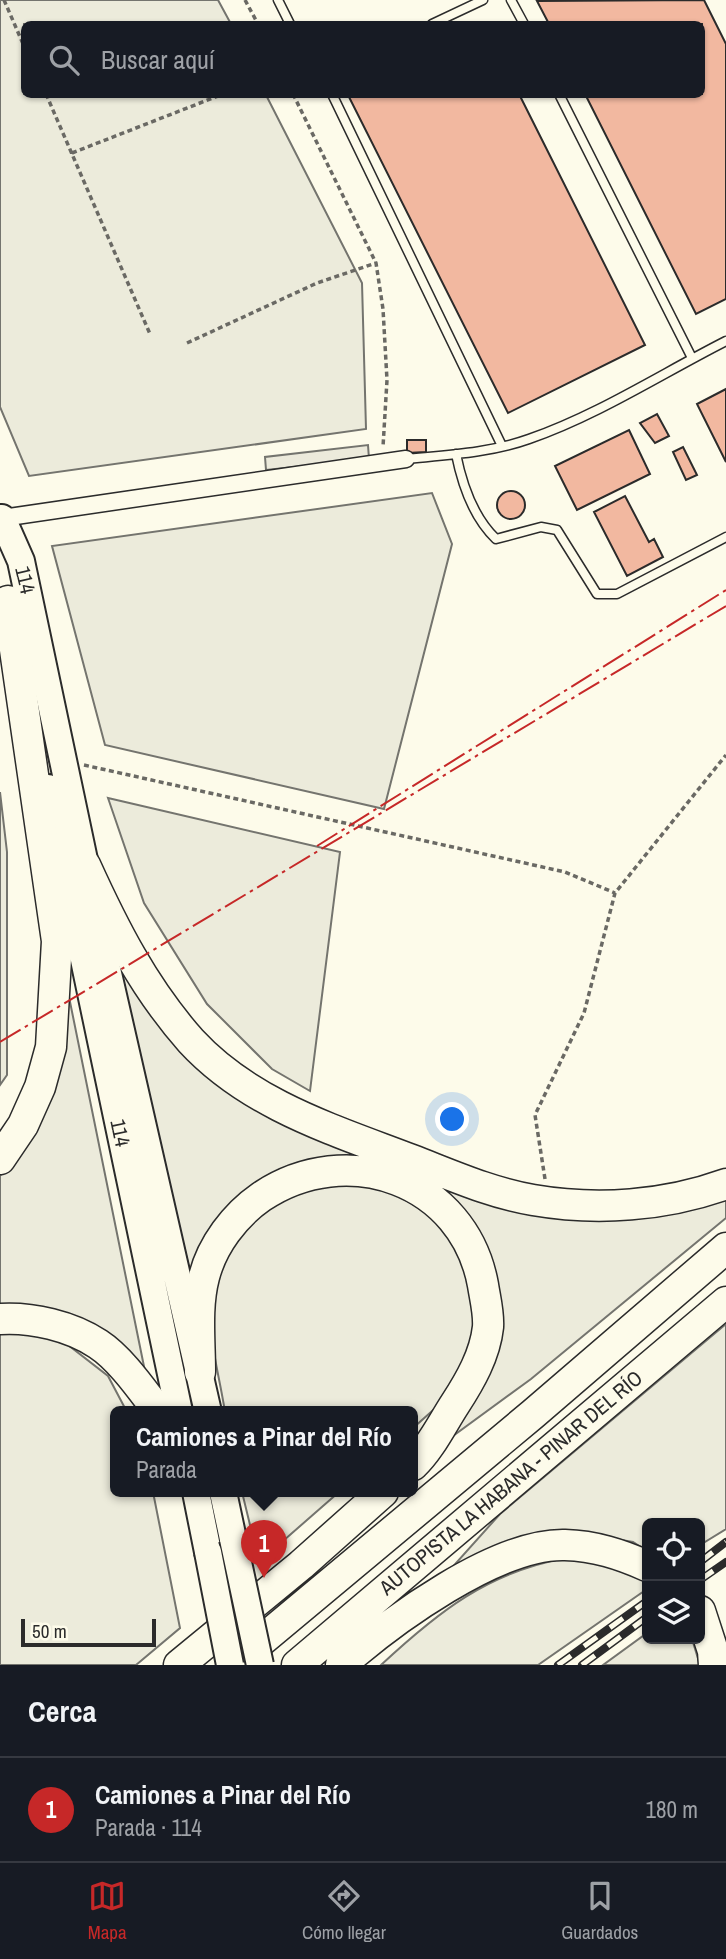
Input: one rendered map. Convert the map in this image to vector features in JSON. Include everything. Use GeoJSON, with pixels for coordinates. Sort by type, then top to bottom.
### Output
{"type":"FeatureCollection","features":[{"type":"Feature","properties":{"kind":"highway","name":"114"},"geometry":{"type":"LineString","coordinates":[[2,518],[8,601],[178,1406]]}},
{"type":"Feature","properties":{"kind":"highway","name":"114"},"geometry":{"type":"LineString","coordinates":[[2,518],[21,561],[85,865],[207,1406]]}},
{"type":"Feature","properties":{"kind":"highway"},"geometry":{"type":"LineString","coordinates":[[0,1159],[23,1125],[40,1087],[51,1047],[57,941],[8,601]]}},
{"type":"Feature","properties":{"kind":"highway"},"geometry":{"type":"LineString","coordinates":[[85,865],[118,938],[146,983],[191,1041],[249,1090],[309,1120],[493,1190],[550,1202],[627,1204],[697,1194],[726,1184]]}},
{"type":"Feature","properties":{"kind":"highway"},"geometry":{"type":"LineString","coordinates":[[200,1372],[204,1275],[232,1222],[241,1213],[289,1180],[315,1173],[360,1170],[410,1186],[431,1199],[468,1237],[482,1279],[488,1325],[475,1369],[418,1457]]}},
{"type":"Feature","properties":{"kind":"highway","name":"AUTOPISTA LA HABANA - PINAR DEL RÍO"},"geometry":{"type":"LineString","coordinates":[[231,1665],[533,1415],[726,1248]]}},
{"type":"Feature","properties":{"kind":"highway","name":"AUTOPISTA LA HABANA - PINAR DEL RÍO"},"geometry":{"type":"LineString","coordinates":[[297,1665],[726,1302]]}},
{"type":"Feature","properties":{"kind":"highway"},"geometry":{"type":"LineString","coordinates":[[0,1319],[15,1318],[62,1326],[99,1344],[154,1406]]}},
{"type":"Feature","properties":{"kind":"highway"},"geometry":{"type":"LineString","coordinates":[[418,1483],[533,1415]]}},
{"type":"Feature","properties":{"kind":"highway"},"geometry":{"type":"LineString","coordinates":[[197,1497],[231,1665]]}},
{"type":"Feature","properties":{"kind":"highway"},"geometry":{"type":"LineString","coordinates":[[224,1497],[260,1665]]}},
{"type":"Feature","properties":{"kind":"highway"},"geometry":{"type":"LineString","coordinates":[[179,1665],[378,1497]]}},
{"type":"Feature","properties":{"kind":"highway"},"geometry":{"type":"LineString","coordinates":[[346,1526],[395,1497]]}},
{"type":"Feature","properties":{"kind":"highway"},"geometry":{"type":"LineString","coordinates":[[341,1665],[378,1632],[458,1582],[519,1552],[563,1545],[614,1551],[642,1564]]}},
{"type":"Feature","properties":{"kind":"highway"},"geometry":{"type":"LineString","coordinates":[[378,1632],[414,1566]]}},
{"type":"Feature","properties":{"kind":"highway"},"geometry":{"type":"LineString","coordinates":[[705,1626],[713,1651],[714,1665]]}},
{"type":"Feature","properties":{"kind":"street"},"geometry":{"type":"LineString","coordinates":[[2,518],[406,459]]}},
{"type":"Feature","properties":{"kind":"lane"},"geometry":{"type":"LineString","coordinates":[[278,0],[288,21]]}},
{"type":"Feature","properties":{"kind":"lane"},"geometry":{"type":"LineString","coordinates":[[438,21],[483,0]]}},
{"type":"Feature","properties":{"kind":"lane"},"geometry":{"type":"LineString","coordinates":[[511,0],[522,21]]}},
{"type":"Feature","properties":{"kind":"lane"},"geometry":{"type":"LineString","coordinates":[[334,98],[502,446]]}},
{"type":"Feature","properties":{"kind":"lane"},"geometry":{"type":"LineString","coordinates":[[561,98],[692,358]]}},
{"type":"Feature","properties":{"kind":"lane"},"geometry":{"type":"LineString","coordinates":[[406,459],[456,454],[528,440],[677,369],[692,358],[726,341]]}},
{"type":"Feature","properties":{"kind":"lane"},"geometry":{"type":"LineString","coordinates":[[456,454],[466,492],[486,530],[496,539],[549,526],[557,530],[597,594],[617,594],[726,537]]}},
{"type":"Feature","properties":{"kind":"path"},"geometry":{"type":"LineString","coordinates":[[4,0],[21,39]]}},
{"type":"Feature","properties":{"kind":"path"},"geometry":{"type":"LineString","coordinates":[[245,0],[256,21]]}},
{"type":"Feature","properties":{"kind":"path"},"geometry":{"type":"LineString","coordinates":[[48,98],[150,334]]}},
{"type":"Feature","properties":{"kind":"path"},"geometry":{"type":"LineString","coordinates":[[71,153],[213,98]]}},
{"type":"Feature","properties":{"kind":"path"},"geometry":{"type":"LineString","coordinates":[[295,98],[376,263],[383,309],[387,380],[383,463]]}},
{"type":"Feature","properties":{"kind":"path"},"geometry":{"type":"LineString","coordinates":[[187,343],[317,282],[376,263]]}},
{"type":"Feature","properties":{"kind":"path"},"geometry":{"type":"LineString","coordinates":[[550,1202],[535,1115],[584,1013],[615,893],[726,755]]}},
{"type":"Feature","properties":{"kind":"path"},"geometry":{"type":"LineString","coordinates":[[63,760],[565,872],[615,893]]}},
{"type":"Feature","properties":{"kind":"shaded area"},"geometry":{"type":"Polygon","coordinates":[[[0,0],[218,0],[229,21],[21,21],[21,98],[268,98],[362,283],[366,429],[29,476],[0,407],[0,0]]]}},
{"type":"Feature","properties":{"kind":"shaded area"},"geometry":{"type":"Polygon","coordinates":[[[368,445],[369,459],[266,470],[265,457],[368,445]]]}},
{"type":"Feature","properties":{"kind":"shaded area"},"geometry":{"type":"Polygon","coordinates":[[[432,493],[452,544],[384,809],[105,745],[52,546],[432,493]]]}},
{"type":"Feature","properties":{"kind":"shaded area"},"geometry":{"type":"Polygon","coordinates":[[[0,792],[7,852],[7,1075],[0,1085],[0,792]]]}},
{"type":"Feature","properties":{"kind":"shaded area"},"geometry":{"type":"Polygon","coordinates":[[[108,798],[340,852],[310,1091],[272,1069],[207,1004],[144,903],[108,798]]]}},
{"type":"Feature","properties":{"kind":"shaded area"},"geometry":{"type":"Polygon","coordinates":[[[113,951],[207,1070],[516,1207],[726,1192],[726,1218],[531,1379],[442,1444],[497,1320],[432,1185],[295,1167],[192,1280],[113,951]]]}},
{"type":"Feature","properties":{"kind":"shaded area"},"geometry":{"type":"Polygon","coordinates":[[[68,992],[150,1396],[116,1349],[0,1306],[0,1176],[31,1136],[68,992]]]}},
{"type":"Feature","properties":{"kind":"shaded area"},"geometry":{"type":"Polygon","coordinates":[[[315,1183],[348,1183],[389,1191],[435,1216],[457,1244],[476,1292],[472,1345],[440,1404],[418,1424],[418,1406],[224,1406],[209,1311],[217,1271],[227,1251],[256,1215],[273,1200],[292,1190],[315,1183]]]}},
{"type":"Feature","properties":{"kind":"shaded area"},"geometry":{"type":"Polygon","coordinates":[[[726,1324],[726,1529],[705,1542],[705,1518],[642,1518],[642,1548],[633,1542],[567,1531],[448,1572],[500,1514],[726,1324]]]}},
{"type":"Feature","properties":{"kind":"shaded area"},"geometry":{"type":"Polygon","coordinates":[[[0,1329],[59,1338],[108,1376],[124,1406],[110,1406],[110,1497],[154,1497],[180,1628],[136,1665],[0,1665],[0,1329]]]}},
{"type":"Feature","properties":{"kind":"shaded area"},"geometry":{"type":"Polygon","coordinates":[[[243,1497],[333,1497],[259,1562],[243,1497]]]}},
{"type":"Feature","properties":{"kind":"shaded area"},"geometry":{"type":"Polygon","coordinates":[[[566,1558],[601,1561],[642,1578],[642,1592],[538,1665],[381,1665],[423,1628],[466,1597],[512,1573],[566,1558]]]}},
{"type":"Feature","properties":{"kind":"shaded area"},"geometry":{"type":"Polygon","coordinates":[[[642,1637],[642,1644],[694,1644],[700,1665],[603,1665],[642,1637]]]}},
{"type":"Feature","properties":{"kind":"building"},"geometry":{"type":"Polygon","coordinates":[[[704,0],[726,44],[726,299],[696,314],[587,98],[705,98],[705,21],[547,21],[537,1],[704,0]]]}},
{"type":"Feature","properties":{"kind":"building"},"geometry":{"type":"Polygon","coordinates":[[[350,98],[521,98],[645,345],[508,413],[350,98]]]}},
{"type":"Feature","properties":{"kind":"building"},"geometry":{"type":"Polygon","coordinates":[[[726,389],[726,462],[697,404],[726,389]]]}},
{"type":"Feature","properties":{"kind":"building"},"geometry":{"type":"Polygon","coordinates":[[[657,414],[669,436],[655,443],[640,423],[657,414]]]}},
{"type":"Feature","properties":{"kind":"building"},"geometry":{"type":"Polygon","coordinates":[[[629,430],[650,474],[577,510],[555,466],[629,430]]]}},
{"type":"Feature","properties":{"kind":"building"},"geometry":{"type":"Polygon","coordinates":[[[407,440],[426,440],[426,452],[407,453],[407,440]]]}},
{"type":"Feature","properties":{"kind":"building"},"geometry":{"type":"Polygon","coordinates":[[[683,447],[697,475],[686,480],[673,452],[683,447]]]}},
{"type":"Feature","properties":{"kind":"building"},"geometry":{"type":"Polygon","coordinates":[[[511,491],[521,495],[525,505],[521,515],[511,519],[501,515],[497,505],[501,495],[511,491]]]}},
{"type":"Feature","properties":{"kind":"building"},"geometry":{"type":"Polygon","coordinates":[[[625,496],[649,542],[654,539],[663,557],[627,576],[594,512],[625,496]]]}},
{"type":"Feature","properties":{"kind":"railway"},"geometry":{"type":"LineString","coordinates":[[705,1558],[726,1542]]}},
{"type":"Feature","properties":{"kind":"railway"},"geometry":{"type":"LineString","coordinates":[[705,1577],[726,1562]]}},
{"type":"Feature","properties":{"kind":"railway"},"geometry":{"type":"LineString","coordinates":[[558,1665],[642,1605]]}},
{"type":"Feature","properties":{"kind":"railway"},"geometry":{"type":"LineString","coordinates":[[582,1665],[642,1621]]}},
{"type":"Feature","properties":{"kind":"power"},"geometry":{"type":"LineString","coordinates":[[317,846],[726,590]]}},
{"type":"Feature","properties":{"kind":"power"},"geometry":{"type":"LineString","coordinates":[[0,1042],[726,606]]}},
{"type":"Feature","properties":{"kind":"place","name":"Camiones a Pinar del Río"},"geometry":{"type":"Point","coordinates":[264,1578]}}]}
